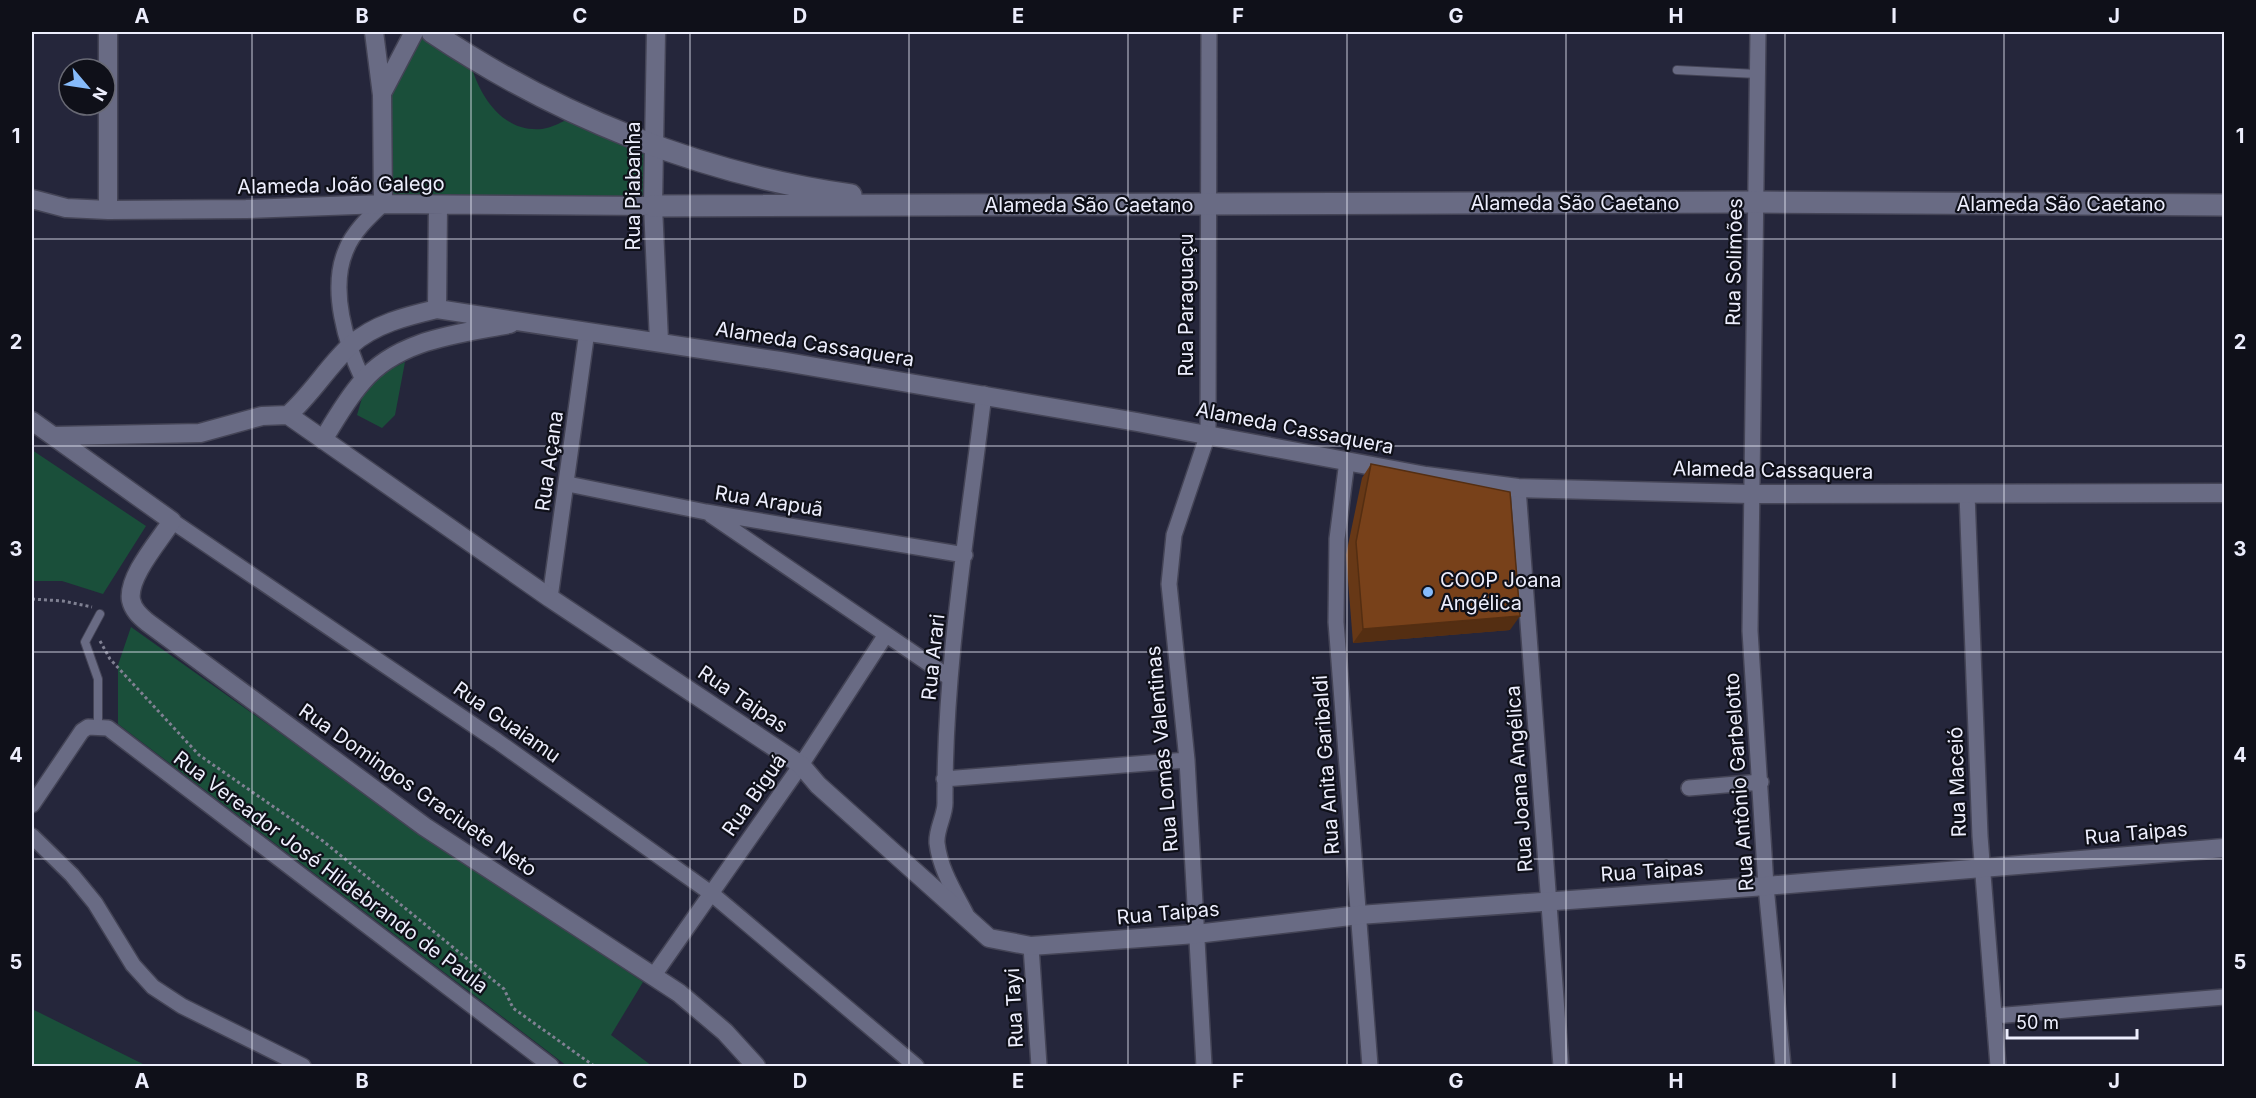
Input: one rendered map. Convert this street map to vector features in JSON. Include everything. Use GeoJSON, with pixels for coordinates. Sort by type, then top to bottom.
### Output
{"type":"FeatureCollection","features":[{"type":"Feature","properties":{"kind":"main road","name":"Alameda São Caetano"},"geometry":{"type":"LineString","coordinates":[[432,32],[478,63],[521,87],[654,146],[796,185],[926,206]]}},
{"type":"Feature","properties":{"kind":"main road","name":"Alameda São Caetano"},"geometry":{"type":"LineString","coordinates":[[653,206],[1756,202],[2224,205]]}},
{"type":"Feature","properties":{"kind":"street"},"geometry":{"type":"LineString","coordinates":[[108,32],[108,210]]}},
{"type":"Feature","properties":{"kind":"street"},"geometry":{"type":"LineString","coordinates":[[363,380],[341,305],[340,270],[346,250],[356,232],[383,204],[382,94],[374,32]]}},
{"type":"Feature","properties":{"kind":"street"},"geometry":{"type":"LineString","coordinates":[[382,94],[414,32]]}},
{"type":"Feature","properties":{"kind":"street","name":"Rua Piabanha"},"geometry":{"type":"LineString","coordinates":[[656,32],[653,206],[659,341]]}},
{"type":"Feature","properties":{"kind":"street","name":"Rua Paraguaçu"},"geometry":{"type":"LineString","coordinates":[[1208,434],[1209,32]]}},
{"type":"Feature","properties":{"kind":"street","name":"Rua Solimões"},"geometry":{"type":"LineString","coordinates":[[1750,494],[1758,32]]}},
{"type":"Feature","properties":{"kind":"street","name":"Alameda João Galego"},"geometry":{"type":"LineString","coordinates":[[32,199],[66,208],[108,210],[246,209],[383,204],[653,206]]}},
{"type":"Feature","properties":{"kind":"street"},"geometry":{"type":"LineString","coordinates":[[55,436],[200,433],[262,416],[288,415],[351,345],[390,322],[437,309],[438,206]]}},
{"type":"Feature","properties":{"kind":"street","name":"Alameda Cassaquera"},"geometry":{"type":"LineString","coordinates":[[437,309],[659,341],[984,394],[1426,476],[1518,488],[1750,494],[2224,493]]}},
{"type":"Feature","properties":{"kind":"street"},"geometry":{"type":"LineString","coordinates":[[323,440],[363,380],[386,360],[410,347],[437,338],[525,321]]}},
{"type":"Feature","properties":{"kind":"street","name":"Rua Açana"},"geometry":{"type":"LineString","coordinates":[[550,598],[587,331]]}},
{"type":"Feature","properties":{"kind":"street","name":"Rua Arari"},"geometry":{"type":"LineString","coordinates":[[968,916],[940,862],[937,839],[945,806],[944,779],[950,678],[984,394]]}},
{"type":"Feature","properties":{"kind":"street","name":"Rua Taipas"},"geometry":{"type":"LineString","coordinates":[[288,415],[550,598],[801,765],[818,785],[968,916],[989,938],[1031,946],[1196,934],[1359,915],[1549,899],[1766,886],[2224,848]]}},
{"type":"Feature","properties":{"kind":"street","name":"Rua Guaiamu"},"geometry":{"type":"LineString","coordinates":[[32,420],[172,521],[497,741],[712,894],[916,1066]]}},
{"type":"Feature","properties":{"kind":"street","name":"Rua Lomas Valentinas"},"geometry":{"type":"LineString","coordinates":[[1204,1066],[1187,760],[1169,584],[1174,535],[1208,434]]}},
{"type":"Feature","properties":{"kind":"street","name":"Rua Anita Garibaldi"},"geometry":{"type":"LineString","coordinates":[[1347,461],[1336,539],[1335,581],[1370,1066]]}},
{"type":"Feature","properties":{"kind":"street","name":"Rua Arapuã"},"geometry":{"type":"LineString","coordinates":[[567,484],[706,512],[965,555]]}},
{"type":"Feature","properties":{"kind":"street","name":"Rua Joana Angélica"},"geometry":{"type":"LineString","coordinates":[[1518,488],[1561,1066]]}},
{"type":"Feature","properties":{"kind":"street","name":"Rua Antônio Garbelotto"},"geometry":{"type":"LineString","coordinates":[[1750,494],[1750,631],[1766,886],[1783,1066]]}},
{"type":"Feature","properties":{"kind":"street","name":"Rua Maceió"},"geometry":{"type":"LineString","coordinates":[[1967,494],[1982,868],[1998,1066]]}},
{"type":"Feature","properties":{"kind":"street"},"geometry":{"type":"LineString","coordinates":[[706,512],[885,636],[950,678]]}},
{"type":"Feature","properties":{"kind":"street","name":"Rua Domingos Graciuete Neto"},"geometry":{"type":"LineString","coordinates":[[172,521],[136,575],[131,589],[131,600],[137,612],[424,827],[654,975],[717,1025],[756,1066]]}},
{"type":"Feature","properties":{"kind":"street","name":"Rua Biguá"},"geometry":{"type":"LineString","coordinates":[[654,975],[801,765],[885,636]]}},
{"type":"Feature","properties":{"kind":"street"},"geometry":{"type":"LineString","coordinates":[[33,799],[82,731],[88,727],[98,726]]}},
{"type":"Feature","properties":{"kind":"street","name":"Rua Vereador José Hildebrando de Paula"},"geometry":{"type":"LineString","coordinates":[[98,726],[108,728],[551,1066]]}},
{"type":"Feature","properties":{"kind":"street"},"geometry":{"type":"LineString","coordinates":[[944,779],[1187,760]]}},
{"type":"Feature","properties":{"kind":"street"},"geometry":{"type":"LineString","coordinates":[[1689,788],[1761,782]]}},
{"type":"Feature","properties":{"kind":"street"},"geometry":{"type":"LineString","coordinates":[[32,836],[72,875],[95,903],[133,965],[153,987],[182,1006],[303,1066]]}},
{"type":"Feature","properties":{"kind":"street","name":"Rua Tayi"},"geometry":{"type":"LineString","coordinates":[[1031,946],[1039,1066]]}},
{"type":"Feature","properties":{"kind":"street"},"geometry":{"type":"LineString","coordinates":[[1994,1016],[2224,997]]}},
{"type":"Feature","properties":{"kind":"lane"},"geometry":{"type":"LineString","coordinates":[[1677,70],[1757,74]]}},
{"type":"Feature","properties":{"kind":"lane"},"geometry":{"type":"LineString","coordinates":[[98,726],[98,679],[85,642],[100,614]]}},
{"type":"Feature","properties":{"kind":"path"},"geometry":{"type":"LineString","coordinates":[[32,599],[83,604],[92,607],[100,614]]}},
{"type":"Feature","properties":{"kind":"path"},"geometry":{"type":"LineString","coordinates":[[92,626],[111,659],[199,755],[322,841],[504,989],[513,1008],[594,1066]]}},
{"type":"Feature","properties":{"kind":"green space"},"geometry":{"type":"Polygon","coordinates":[[[419,32],[470,62],[486,99],[504,118],[515,125],[528,129],[542,129],[573,117],[649,151],[648,200],[389,195],[386,99],[419,32]]]}},
{"type":"Feature","properties":{"kind":"green space"},"geometry":{"type":"Polygon","coordinates":[[[405,362],[395,415],[382,428],[357,415],[367,381],[405,362]]]}},
{"type":"Feature","properties":{"kind":"green space"},"geometry":{"type":"Polygon","coordinates":[[[32,450],[146,526],[103,594],[62,581],[32,581],[32,450]]]}},
{"type":"Feature","properties":{"kind":"green space"},"geometry":{"type":"Polygon","coordinates":[[[131,627],[412,827],[643,982],[611,1035],[652,1066],[567,1066],[118,724],[118,665],[131,627]]]}},
{"type":"Feature","properties":{"kind":"green space"},"geometry":{"type":"Polygon","coordinates":[[[32,1009],[147,1066],[36,1066],[32,1064],[32,1009]]]}},
{"type":"Feature","properties":{"kind":"building","name":"COOP Joana Angélica"},"geometry":{"type":"Polygon","coordinates":[[[1371,464],[1510,492],[1520,616],[1363,629],[1356,542],[1371,464]]]}},
{"type":"Feature","properties":{"kind":"place","name":"COOP Joana Angélica"},"geometry":{"type":"Point","coordinates":[1428,592]}}]}
